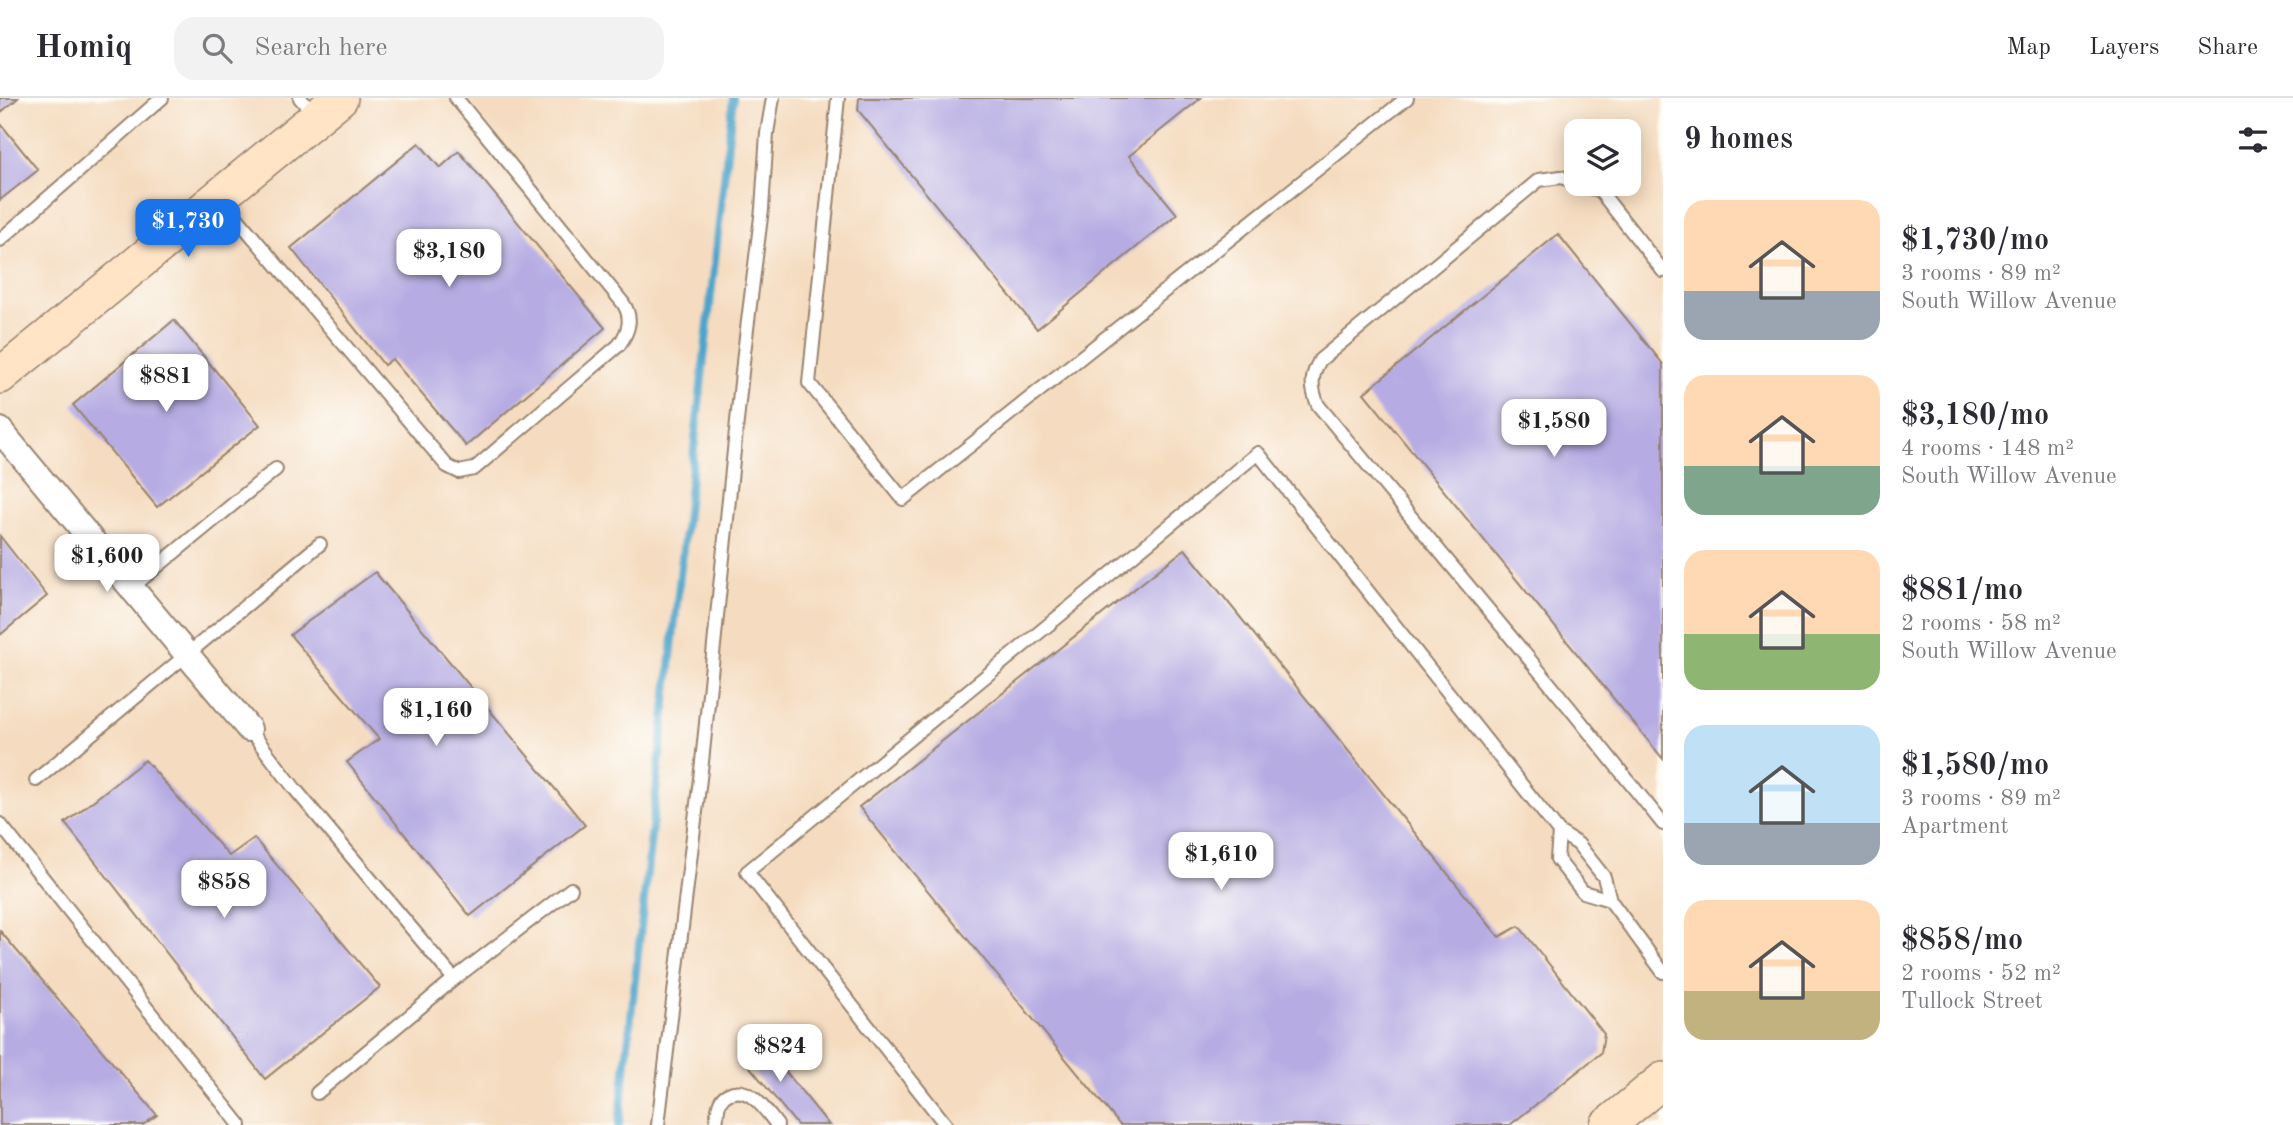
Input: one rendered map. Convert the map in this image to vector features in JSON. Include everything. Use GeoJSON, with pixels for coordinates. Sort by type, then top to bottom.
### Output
{"type":"FeatureCollection","features":[{"type":"Feature","properties":{"kind":"street"},"geometry":{"type":"LineString","coordinates":[[0,376],[219,197],[319,104]]}},
{"type":"Feature","properties":{"kind":"street"},"geometry":{"type":"LineString","coordinates":[[0,430],[248,729]]}},
{"type":"Feature","properties":{"kind":"street"},"geometry":{"type":"LineString","coordinates":[[1608,1125],[1663,1080]]}},
{"type":"Feature","properties":{"kind":"lane"},"geometry":{"type":"LineString","coordinates":[[0,240],[162,98]]}},
{"type":"Feature","properties":{"kind":"lane"},"geometry":{"type":"LineString","coordinates":[[219,197],[447,466],[459,471],[474,469],[619,345],[630,320],[623,303],[456,98]]}},
{"type":"Feature","properties":{"kind":"lane"},"geometry":{"type":"LineString","coordinates":[[658,1125],[702,762],[744,353],[762,209],[766,133],[773,98]]}},
{"type":"Feature","properties":{"kind":"lane"},"geometry":{"type":"LineString","coordinates":[[838,98],[808,383],[903,499],[1407,98]]}},
{"type":"Feature","properties":{"kind":"lane"},"geometry":{"type":"LineString","coordinates":[[1564,178],[1539,180],[1320,360],[1312,372],[1311,389],[1318,405],[1663,824]]}},
{"type":"Feature","properties":{"kind":"lane"},"geometry":{"type":"LineString","coordinates":[[1604,196],[1663,271]]}},
{"type":"Feature","properties":{"kind":"lane"},"geometry":{"type":"LineString","coordinates":[[946,1125],[747,872],[1258,453],[1559,831],[1578,844],[1604,877],[1610,900],[1663,972]]}},
{"type":"Feature","properties":{"kind":"lane"},"geometry":{"type":"LineString","coordinates":[[131,588],[276,469]]}},
{"type":"Feature","properties":{"kind":"lane"},"geometry":{"type":"LineString","coordinates":[[36,780],[320,544]]}},
{"type":"Feature","properties":{"kind":"lane"},"geometry":{"type":"LineString","coordinates":[[248,729],[454,979]]}},
{"type":"Feature","properties":{"kind":"lane"},"geometry":{"type":"LineString","coordinates":[[0,824],[240,1125]]}},
{"type":"Feature","properties":{"kind":"lane"},"geometry":{"type":"LineString","coordinates":[[1559,831],[1557,859],[1570,877],[1583,892],[1610,900]]}},
{"type":"Feature","properties":{"kind":"lane"},"geometry":{"type":"LineString","coordinates":[[317,1093],[454,979],[571,888]]}},
{"type":"Feature","properties":{"kind":"lane"},"geometry":{"type":"LineString","coordinates":[[716,1125],[719,1103],[735,1091],[752,1096],[777,1125]]}},
{"type":"Feature","properties":{"kind":"building"},"geometry":{"type":"Polygon","coordinates":[[[0,98],[18,98],[0,113],[0,98]]]}},
{"type":"Feature","properties":{"kind":"building"},"geometry":{"type":"Polygon","coordinates":[[[859,98],[1201,98],[1129,156],[1177,214],[1037,329],[858,110],[859,98]]]}},
{"type":"Feature","properties":{"kind":"building"},"geometry":{"type":"Polygon","coordinates":[[[0,123],[38,170],[0,200],[0,123]]]}},
{"type":"Feature","properties":{"kind":"building"},"geometry":{"type":"Polygon","coordinates":[[[419,143],[440,168],[459,151],[605,328],[466,446],[392,359],[384,365],[291,248],[419,143]]]}},
{"type":"Feature","properties":{"kind":"building"},"geometry":{"type":"Polygon","coordinates":[[[1558,234],[1663,364],[1663,759],[1364,393],[1558,234]]]}},
{"type":"Feature","properties":{"kind":"building"},"geometry":{"type":"Polygon","coordinates":[[[174,320],[260,425],[157,507],[73,405],[174,320]]]}},
{"type":"Feature","properties":{"kind":"building"},"geometry":{"type":"Polygon","coordinates":[[[0,536],[47,596],[0,635],[0,536]]]}},
{"type":"Feature","properties":{"kind":"building"},"geometry":{"type":"Polygon","coordinates":[[[1185,549],[1499,937],[1519,926],[1604,1034],[1601,1053],[1510,1125],[1120,1125],[859,807],[1185,549]]]}},
{"type":"Feature","properties":{"kind":"building"},"geometry":{"type":"Polygon","coordinates":[[[375,572],[585,825],[470,916],[347,762],[379,739],[290,635],[375,572]]]}},
{"type":"Feature","properties":{"kind":"building"},"geometry":{"type":"Polygon","coordinates":[[[145,760],[229,856],[254,838],[380,987],[265,1079],[65,823],[145,760]]]}},
{"type":"Feature","properties":{"kind":"building"},"geometry":{"type":"Polygon","coordinates":[[[0,931],[157,1115],[143,1125],[0,1125],[0,931]]]}},
{"type":"Feature","properties":{"kind":"building"},"geometry":{"type":"Polygon","coordinates":[[[757,1036],[829,1125],[797,1125],[737,1051],[757,1036]]]}},
{"type":"Feature","properties":{"kind":"waterway"},"geometry":{"type":"LineString","coordinates":[[619,1125],[733,98]]}}]}
